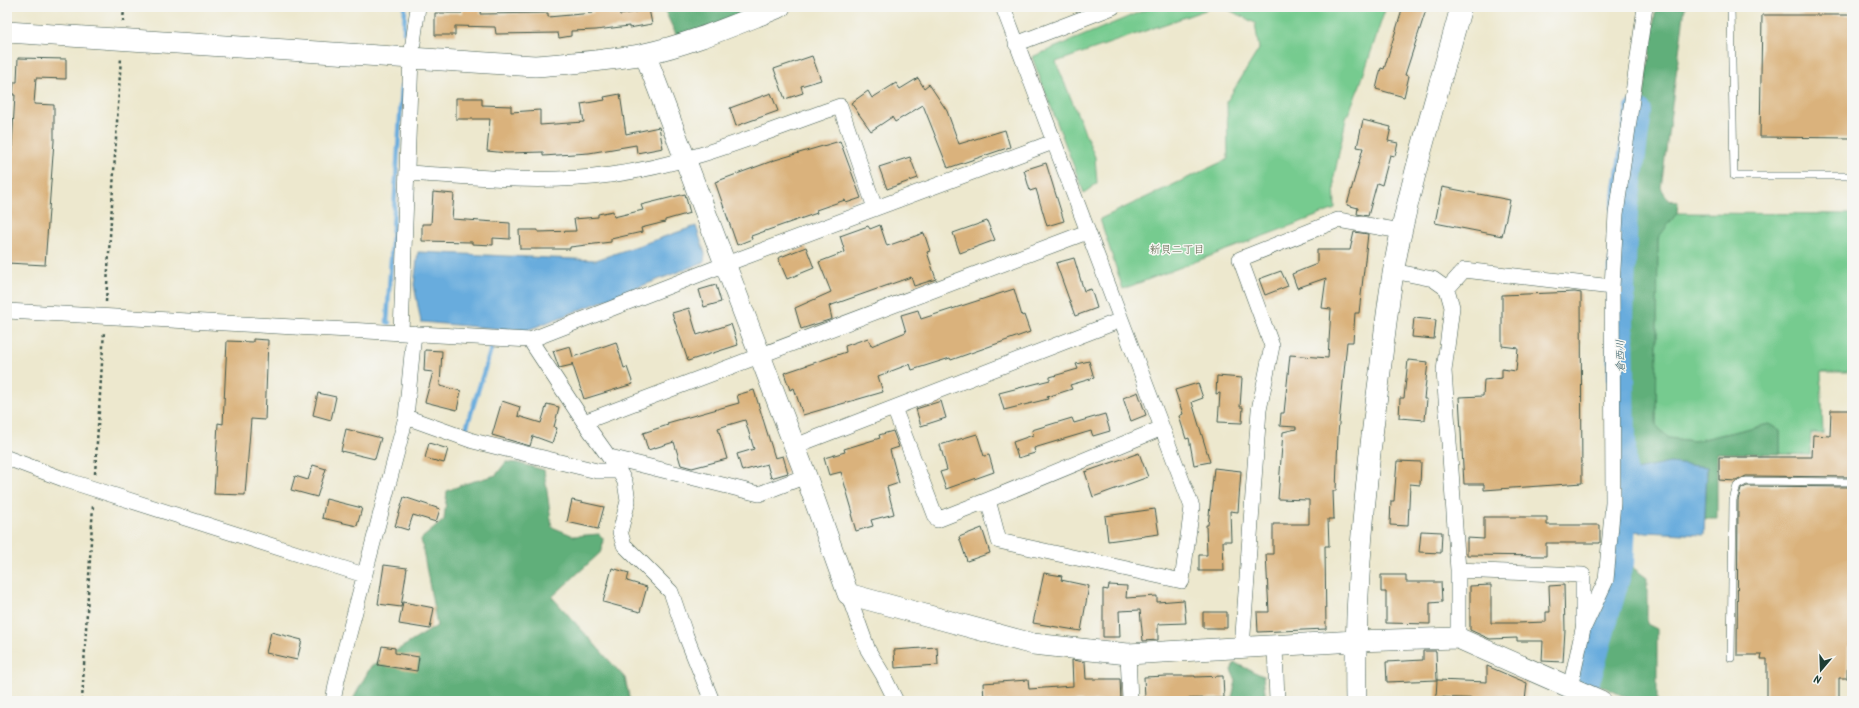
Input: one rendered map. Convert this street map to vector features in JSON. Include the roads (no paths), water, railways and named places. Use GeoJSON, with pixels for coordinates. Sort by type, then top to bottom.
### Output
{"type":"FeatureCollection","features":[{"type":"Feature","properties":{"kind":"street"},"geometry":{"type":"LineString","coordinates":[[333,701],[364,575],[406,417],[408,333],[407,173],[411,57],[418,7]]}},
{"type":"Feature","properties":{"kind":"street"},"geometry":{"type":"LineString","coordinates":[[7,32],[535,66],[589,62],[645,54],[706,35],[780,7]]}},
{"type":"Feature","properties":{"kind":"street"},"geometry":{"type":"LineString","coordinates":[[988,500],[999,541],[1182,581],[1192,507],[1003,7]]}},
{"type":"Feature","properties":{"kind":"street"},"geometry":{"type":"LineString","coordinates":[[1016,44],[1113,7]]}},
{"type":"Feature","properties":{"kind":"street"},"geometry":{"type":"LineString","coordinates":[[1356,701],[1355,641],[1363,519],[1393,271],[1401,231],[1461,7]]}},
{"type":"Feature","properties":{"kind":"street"},"geometry":{"type":"LineString","coordinates":[[1583,629],[1606,580],[1613,503],[1612,287],[1616,214],[1644,7]]}},
{"type":"Feature","properties":{"kind":"street"},"geometry":{"type":"LineString","coordinates":[[645,54],[795,446],[868,650],[896,701]]}},
{"type":"Feature","properties":{"kind":"street"},"geometry":{"type":"LineString","coordinates":[[407,173],[538,180],[611,175],[686,160],[840,106],[875,208]]}},
{"type":"Feature","properties":{"kind":"street"},"geometry":{"type":"LineString","coordinates":[[7,311],[530,340],[726,264],[1053,142]]}},
{"type":"Feature","properties":{"kind":"street"},"geometry":{"type":"LineString","coordinates":[[1242,648],[1259,410],[1272,346],[1240,259],[1338,220],[1401,231]]}},
{"type":"Feature","properties":{"kind":"street"},"geometry":{"type":"LineString","coordinates":[[584,422],[1087,232]]}},
{"type":"Feature","properties":{"kind":"street"},"geometry":{"type":"LineString","coordinates":[[1447,289],[1464,270],[1612,287]]}},
{"type":"Feature","properties":{"kind":"street"},"geometry":{"type":"LineString","coordinates":[[1393,271],[1434,280],[1447,289],[1452,307],[1444,371],[1458,570],[1458,638]]}},
{"type":"Feature","properties":{"kind":"street"},"geometry":{"type":"LineString","coordinates":[[795,446],[1121,320]]}},
{"type":"Feature","properties":{"kind":"street"},"geometry":{"type":"LineString","coordinates":[[530,340],[584,422],[610,457],[625,482],[628,501],[620,532],[624,545],[671,592],[686,636],[712,701]]}},
{"type":"Feature","properties":{"kind":"street"},"geometry":{"type":"LineString","coordinates":[[894,408],[937,520],[1162,428]]}},
{"type":"Feature","properties":{"kind":"street"},"geometry":{"type":"LineString","coordinates":[[406,417],[473,441],[597,471],[619,471]]}},
{"type":"Feature","properties":{"kind":"street"},"geometry":{"type":"LineString","coordinates":[[610,457],[760,494],[806,476]]}},
{"type":"Feature","properties":{"kind":"street"},"geometry":{"type":"LineString","coordinates":[[7,458],[94,489],[364,575]]}},
{"type":"Feature","properties":{"kind":"street"},"geometry":{"type":"LineString","coordinates":[[1458,570],[1583,575],[1583,629],[1570,688]]}},
{"type":"Feature","properties":{"kind":"street"},"geometry":{"type":"LineString","coordinates":[[848,594],[1032,644],[1128,654],[1355,641],[1458,638],[1601,701]]}},
{"type":"Feature","properties":{"kind":"street"},"geometry":{"type":"LineString","coordinates":[[1275,646],[1277,701]]}},
{"type":"Feature","properties":{"kind":"street"},"geometry":{"type":"LineString","coordinates":[[1128,654],[1130,701]]}},
{"type":"Feature","properties":{"kind":"lane"},"geometry":{"type":"LineString","coordinates":[[1803,7],[1731,7],[1734,176],[1852,176]]}},
{"type":"Feature","properties":{"kind":"lane"},"geometry":{"type":"LineString","coordinates":[[1731,658],[1733,500],[1737,486],[1746,481],[1852,482]]}},
{"type":"Feature","properties":{"kind":"water"},"geometry":{"type":"Polygon","coordinates":[[[696,226],[705,254],[704,262],[525,331],[421,322],[414,285],[418,252],[596,260],[696,226]]]}},
{"type":"Feature","properties":{"kind":"water"},"geometry":{"type":"Polygon","coordinates":[[[1670,463],[1707,467],[1704,535],[1626,531],[1626,472],[1670,463]]]}},
{"type":"Feature","properties":{"kind":"waterway"},"geometry":{"type":"LineString","coordinates":[[404,32],[405,7]]}},
{"type":"Feature","properties":{"kind":"waterway"},"geometry":{"type":"LineString","coordinates":[[389,323],[387,322],[402,86]]}},
{"type":"Feature","properties":{"kind":"waterway","name":"倉西川"},"geometry":{"type":"LineString","coordinates":[[1577,701],[1589,672],[1620,564],[1623,499],[1620,319],[1624,211],[1638,112]]}},
{"type":"Feature","properties":{"kind":"waterway"},"geometry":{"type":"LineString","coordinates":[[466,429],[492,346]]}},
{"type":"Feature","properties":{"kind":"district","name":"新貝二丁目"},"geometry":{"type":"Point","coordinates":[1177,249]}}]}
